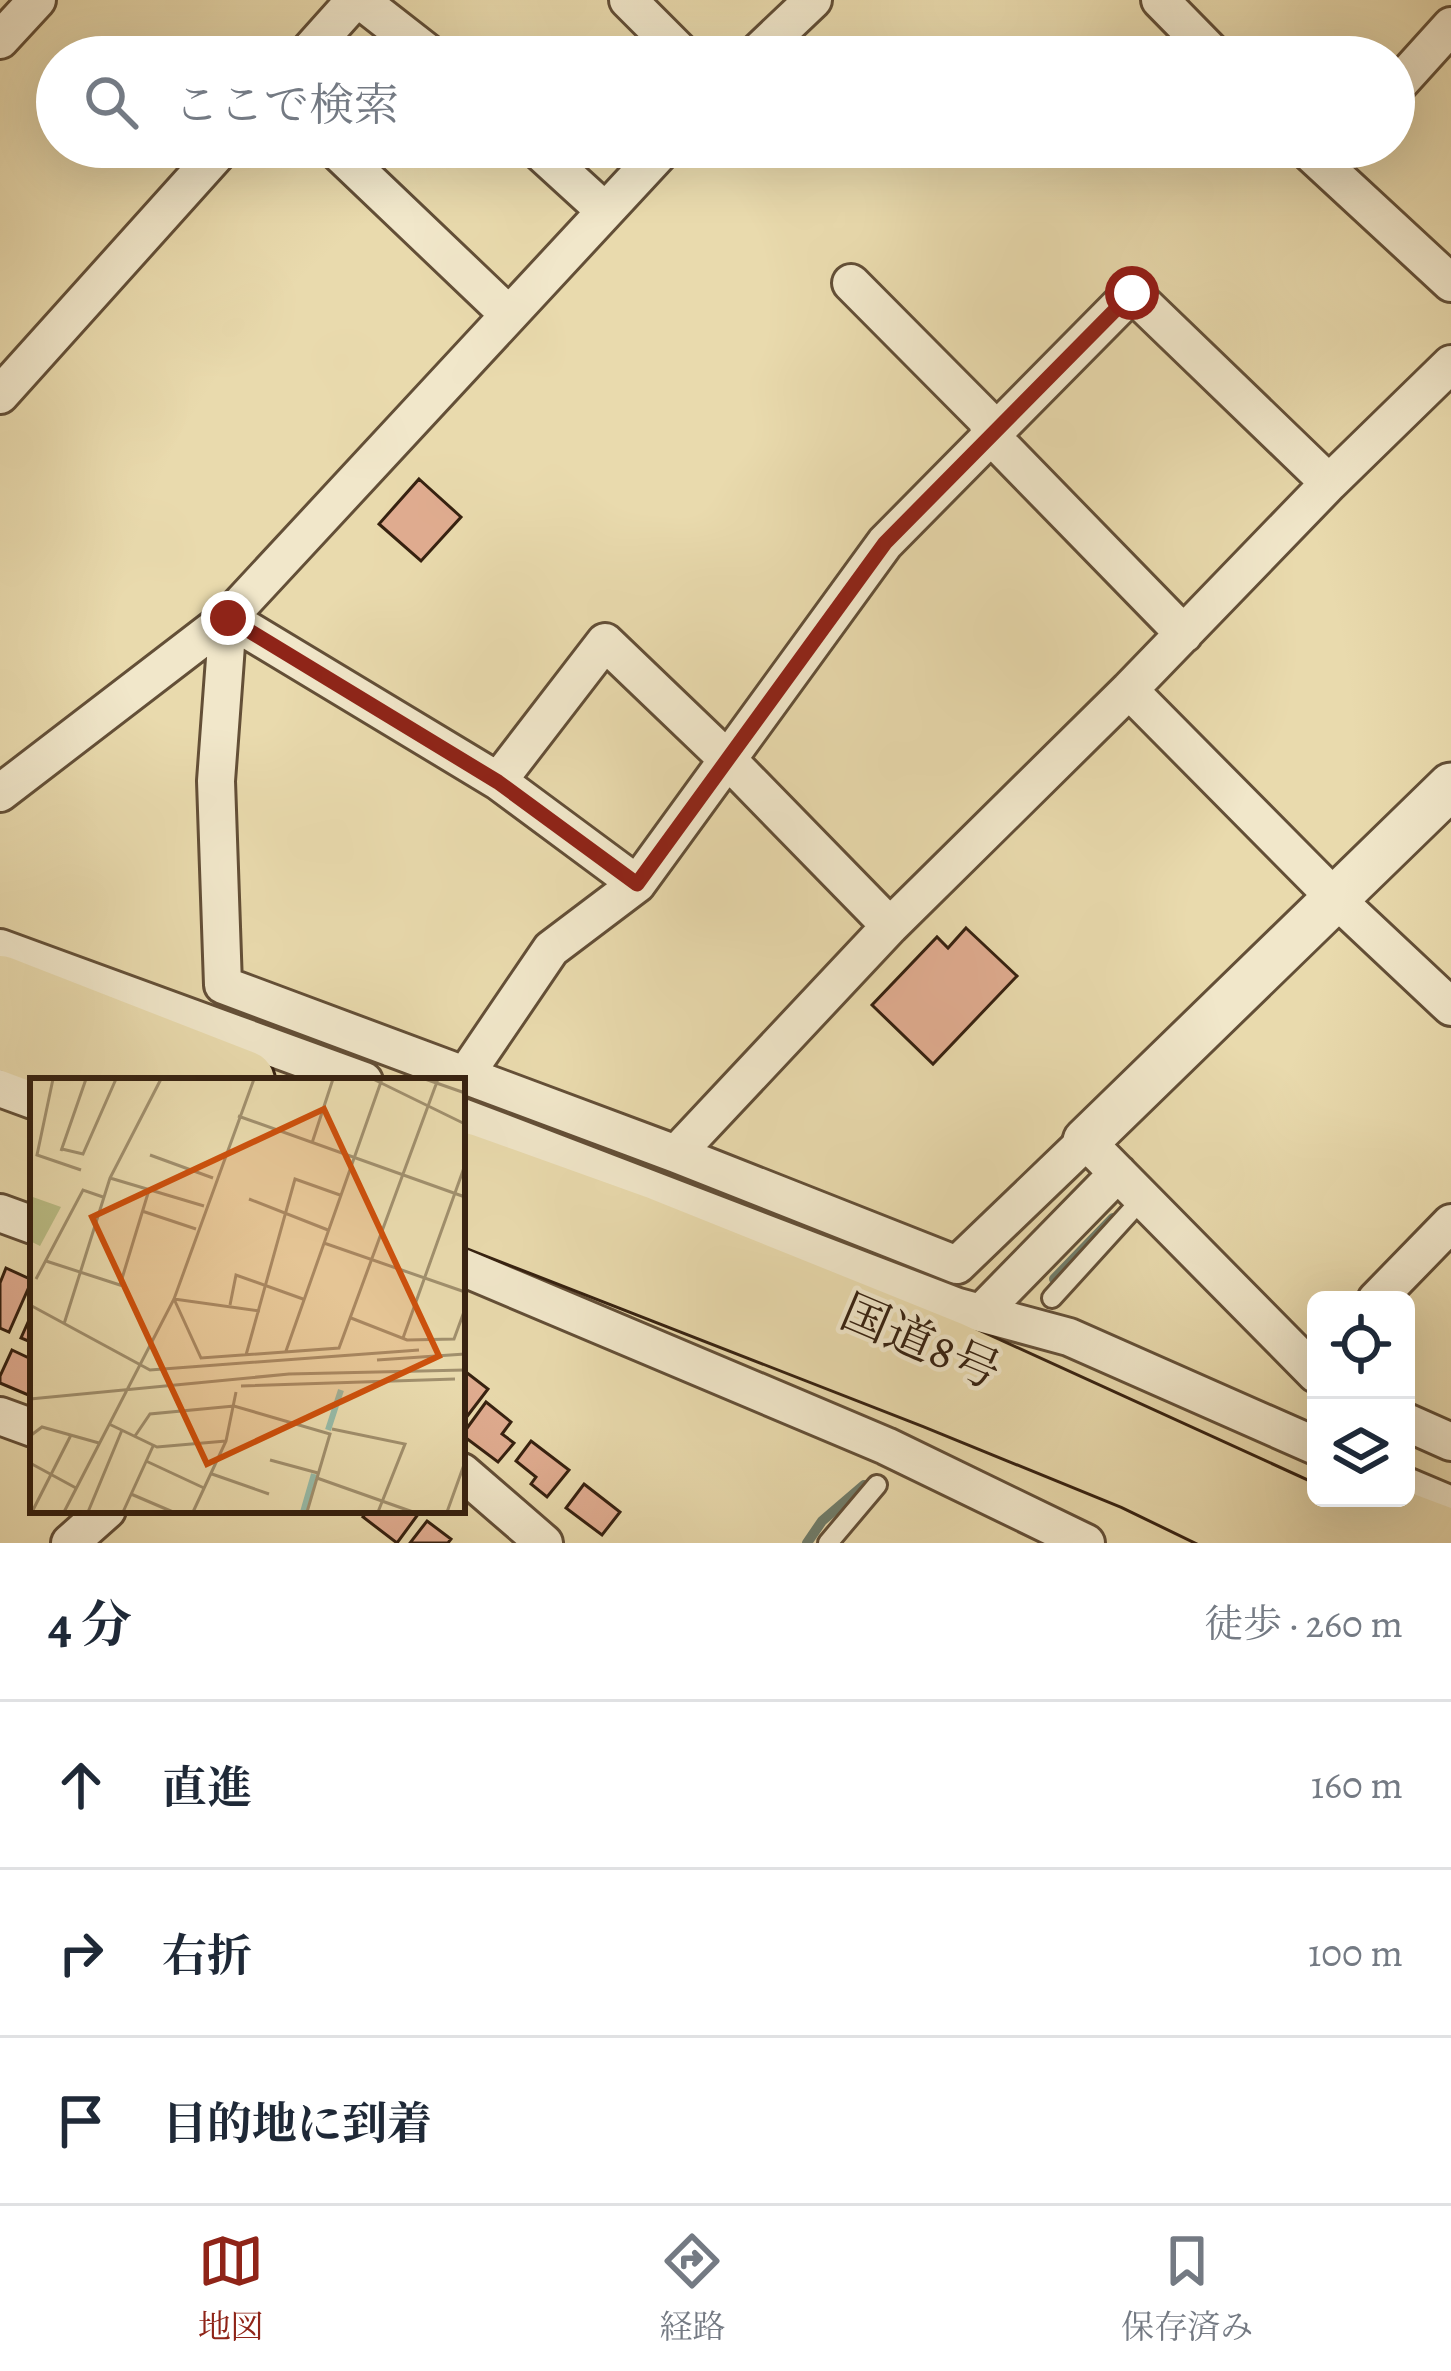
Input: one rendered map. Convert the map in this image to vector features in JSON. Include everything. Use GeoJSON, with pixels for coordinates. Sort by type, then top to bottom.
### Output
{"type":"FeatureCollection","features":[{"type":"Feature","properties":{"kind":"highway"},"geometry":{"type":"LineString","coordinates":[[19,1044],[108,1078]]}},
{"type":"Feature","properties":{"kind":"highway"},"geometry":{"type":"LineString","coordinates":[[19,1044],[226,1078]]}},
{"type":"Feature","properties":{"kind":"highway","name":"国道8号"},"geometry":{"type":"LineString","coordinates":[[465,1164],[638,1226],[965,1332],[1370,1543]]}},
{"type":"Feature","properties":{"kind":"highway","name":"国道8号"},"geometry":{"type":"LineString","coordinates":[[465,1214],[1114,1471],[1267,1543]]}},
{"type":"Feature","properties":{"kind":"highway"},"geometry":{"type":"LineString","coordinates":[[636,1280],[930,1432],[1177,1543]]}},
{"type":"Feature","properties":{"kind":"highway"},"geometry":{"type":"LineString","coordinates":[[965,1332],[1307,1486]]}},
{"type":"Feature","properties":{"kind":"highway"},"geometry":{"type":"LineString","coordinates":[[1363,1507],[1451,1540]]}},
{"type":"Feature","properties":{"kind":"street"},"geometry":{"type":"LineString","coordinates":[[0,40],[37,0]]}},
{"type":"Feature","properties":{"kind":"street"},"geometry":{"type":"LineString","coordinates":[[324,36],[358,0],[405,36]]}},
{"type":"Feature","properties":{"kind":"street"},"geometry":{"type":"LineString","coordinates":[[628,0],[664,36]]}},
{"type":"Feature","properties":{"kind":"street"},"geometry":{"type":"LineString","coordinates":[[775,36],[813,0]]}},
{"type":"Feature","properties":{"kind":"street"},"geometry":{"type":"LineString","coordinates":[[1160,0],[1195,36]]}},
{"type":"Feature","properties":{"kind":"street"},"geometry":{"type":"LineString","coordinates":[[1415,66],[1451,26]]}},
{"type":"Feature","properties":{"kind":"street"},"geometry":{"type":"LineString","coordinates":[[0,395],[204,168]]}},
{"type":"Feature","properties":{"kind":"street"},"geometry":{"type":"LineString","coordinates":[[355,168],[508,314]]}},
{"type":"Feature","properties":{"kind":"street"},"geometry":{"type":"LineString","coordinates":[[558,168],[605,212]]}},
{"type":"Feature","properties":{"kind":"street"},"geometry":{"type":"LineString","coordinates":[[0,793],[228,618],[646,168]]}},
{"type":"Feature","properties":{"kind":"street"},"geometry":{"type":"LineString","coordinates":[[1328,168],[1451,283]]}},
{"type":"Feature","properties":{"kind":"street"},"geometry":{"type":"LineString","coordinates":[[850,283],[986,419],[992,437],[1184,634]]}},
{"type":"Feature","properties":{"kind":"street"},"geometry":{"type":"LineString","coordinates":[[464,1077],[551,949],[637,884],[885,543],[1132,293],[1329,483]]}},
{"type":"Feature","properties":{"kind":"street"},"geometry":{"type":"LineString","coordinates":[[676,1154],[890,926],[1451,364]]}},
{"type":"Feature","properties":{"kind":"street"},"geometry":{"type":"LineString","coordinates":[[228,618],[498,782],[637,884]]}},
{"type":"Feature","properties":{"kind":"street"},"geometry":{"type":"LineString","coordinates":[[228,618],[216,781],[224,985],[957,1265],[1115,1171]]}},
{"type":"Feature","properties":{"kind":"street"},"geometry":{"type":"LineString","coordinates":[[498,782],[605,642],[728,759],[890,926]]}},
{"type":"Feature","properties":{"kind":"street"},"geometry":{"type":"LineString","coordinates":[[1130,690],[1336,899],[1451,1007]]}},
{"type":"Feature","properties":{"kind":"street"},"geometry":{"type":"LineString","coordinates":[[965,1332],[1115,1171],[1336,899],[1451,786]]}},
{"type":"Feature","properties":{"kind":"street"},"geometry":{"type":"LineString","coordinates":[[0,948],[356,1078]]}},
{"type":"Feature","properties":{"kind":"street"},"geometry":{"type":"LineString","coordinates":[[465,1118],[965,1332],[1069,1337],[1307,1442]]}},
{"type":"Feature","properties":{"kind":"street"},"geometry":{"type":"LineString","coordinates":[[1115,1171],[1307,1360]]}},
{"type":"Feature","properties":{"kind":"street"},"geometry":{"type":"LineString","coordinates":[[0,1213],[30,1224]]}},
{"type":"Feature","properties":{"kind":"street"},"geometry":{"type":"LineString","coordinates":[[1385,1291],[1451,1223]]}},
{"type":"Feature","properties":{"kind":"street"},"geometry":{"type":"LineString","coordinates":[[465,1269],[886,1446],[1086,1543]]}},
{"type":"Feature","properties":{"kind":"street"},"geometry":{"type":"LineString","coordinates":[[0,1416],[30,1427]]}},
{"type":"Feature","properties":{"kind":"street"},"geometry":{"type":"LineString","coordinates":[[1415,1426],[1451,1442]]}},
{"type":"Feature","properties":{"kind":"street"},"geometry":{"type":"LineString","coordinates":[[465,1475],[544,1543]]}},
{"type":"Feature","properties":{"kind":"street"},"geometry":{"type":"LineString","coordinates":[[1415,1490],[1451,1505]]}},
{"type":"Feature","properties":{"kind":"street"},"geometry":{"type":"LineString","coordinates":[[70,1543],[103,1513]]}},
{"type":"Feature","properties":{"kind":"lane"},"geometry":{"type":"LineString","coordinates":[[1052,1298],[1115,1171]]}},
{"type":"Feature","properties":{"kind":"lane"},"geometry":{"type":"LineString","coordinates":[[828,1543],[877,1485]]}},
{"type":"Feature","properties":{"kind":"building"},"geometry":{"type":"Polygon","coordinates":[[[419,479],[461,517],[421,561],[379,524],[419,479]]]}},
{"type":"Feature","properties":{"kind":"building"},"geometry":{"type":"Polygon","coordinates":[[[966,928],[1017,976],[933,1064],[872,1005],[937,937],[948,948],[966,928]]]}},
{"type":"Feature","properties":{"kind":"building"},"geometry":{"type":"Polygon","coordinates":[[[6,1268],[30,1279],[9,1332],[0,1328],[0,1283],[6,1268]]]}},
{"type":"Feature","properties":{"kind":"building"},"geometry":{"type":"Polygon","coordinates":[[[30,1318],[30,1342],[21,1338],[30,1318]]]}},
{"type":"Feature","properties":{"kind":"building"},"geometry":{"type":"Polygon","coordinates":[[[12,1350],[30,1359],[30,1396],[0,1383],[12,1350]]]}},
{"type":"Feature","properties":{"kind":"building"},"geometry":{"type":"Polygon","coordinates":[[[465,1371],[488,1389],[465,1419],[465,1371]]]}},
{"type":"Feature","properties":{"kind":"building"},"geometry":{"type":"Polygon","coordinates":[[[486,1402],[511,1422],[502,1434],[514,1443],[498,1462],[465,1437],[486,1402]]]}},
{"type":"Feature","properties":{"kind":"building"},"geometry":{"type":"Polygon","coordinates":[[[531,1441],[569,1470],[547,1497],[531,1484],[536,1477],[516,1461],[531,1441]]]}},
{"type":"Feature","properties":{"kind":"building"},"geometry":{"type":"Polygon","coordinates":[[[584,1484],[620,1512],[602,1535],[566,1508],[584,1484]]]}},
{"type":"Feature","properties":{"kind":"building"},"geometry":{"type":"Polygon","coordinates":[[[366,1513],[419,1513],[397,1543],[363,1517],[366,1513]]]}},
{"type":"Feature","properties":{"kind":"building"},"geometry":{"type":"Polygon","coordinates":[[[427,1521],[451,1539],[448,1543],[410,1543],[427,1521]]]}},
{"type":"Feature","properties":{"kind":"waterway"},"geometry":{"type":"LineString","coordinates":[[1054,1279],[1113,1218]]}},
{"type":"Feature","properties":{"kind":"waterway"},"geometry":{"type":"LineString","coordinates":[[807,1543],[822,1521],[864,1485]]}},
{"type":"Feature","properties":{"kind":"route"},"geometry":{"type":"LineString","coordinates":[[228,618],[498,782],[637,884],[885,543],[1132,293]]}}]}
